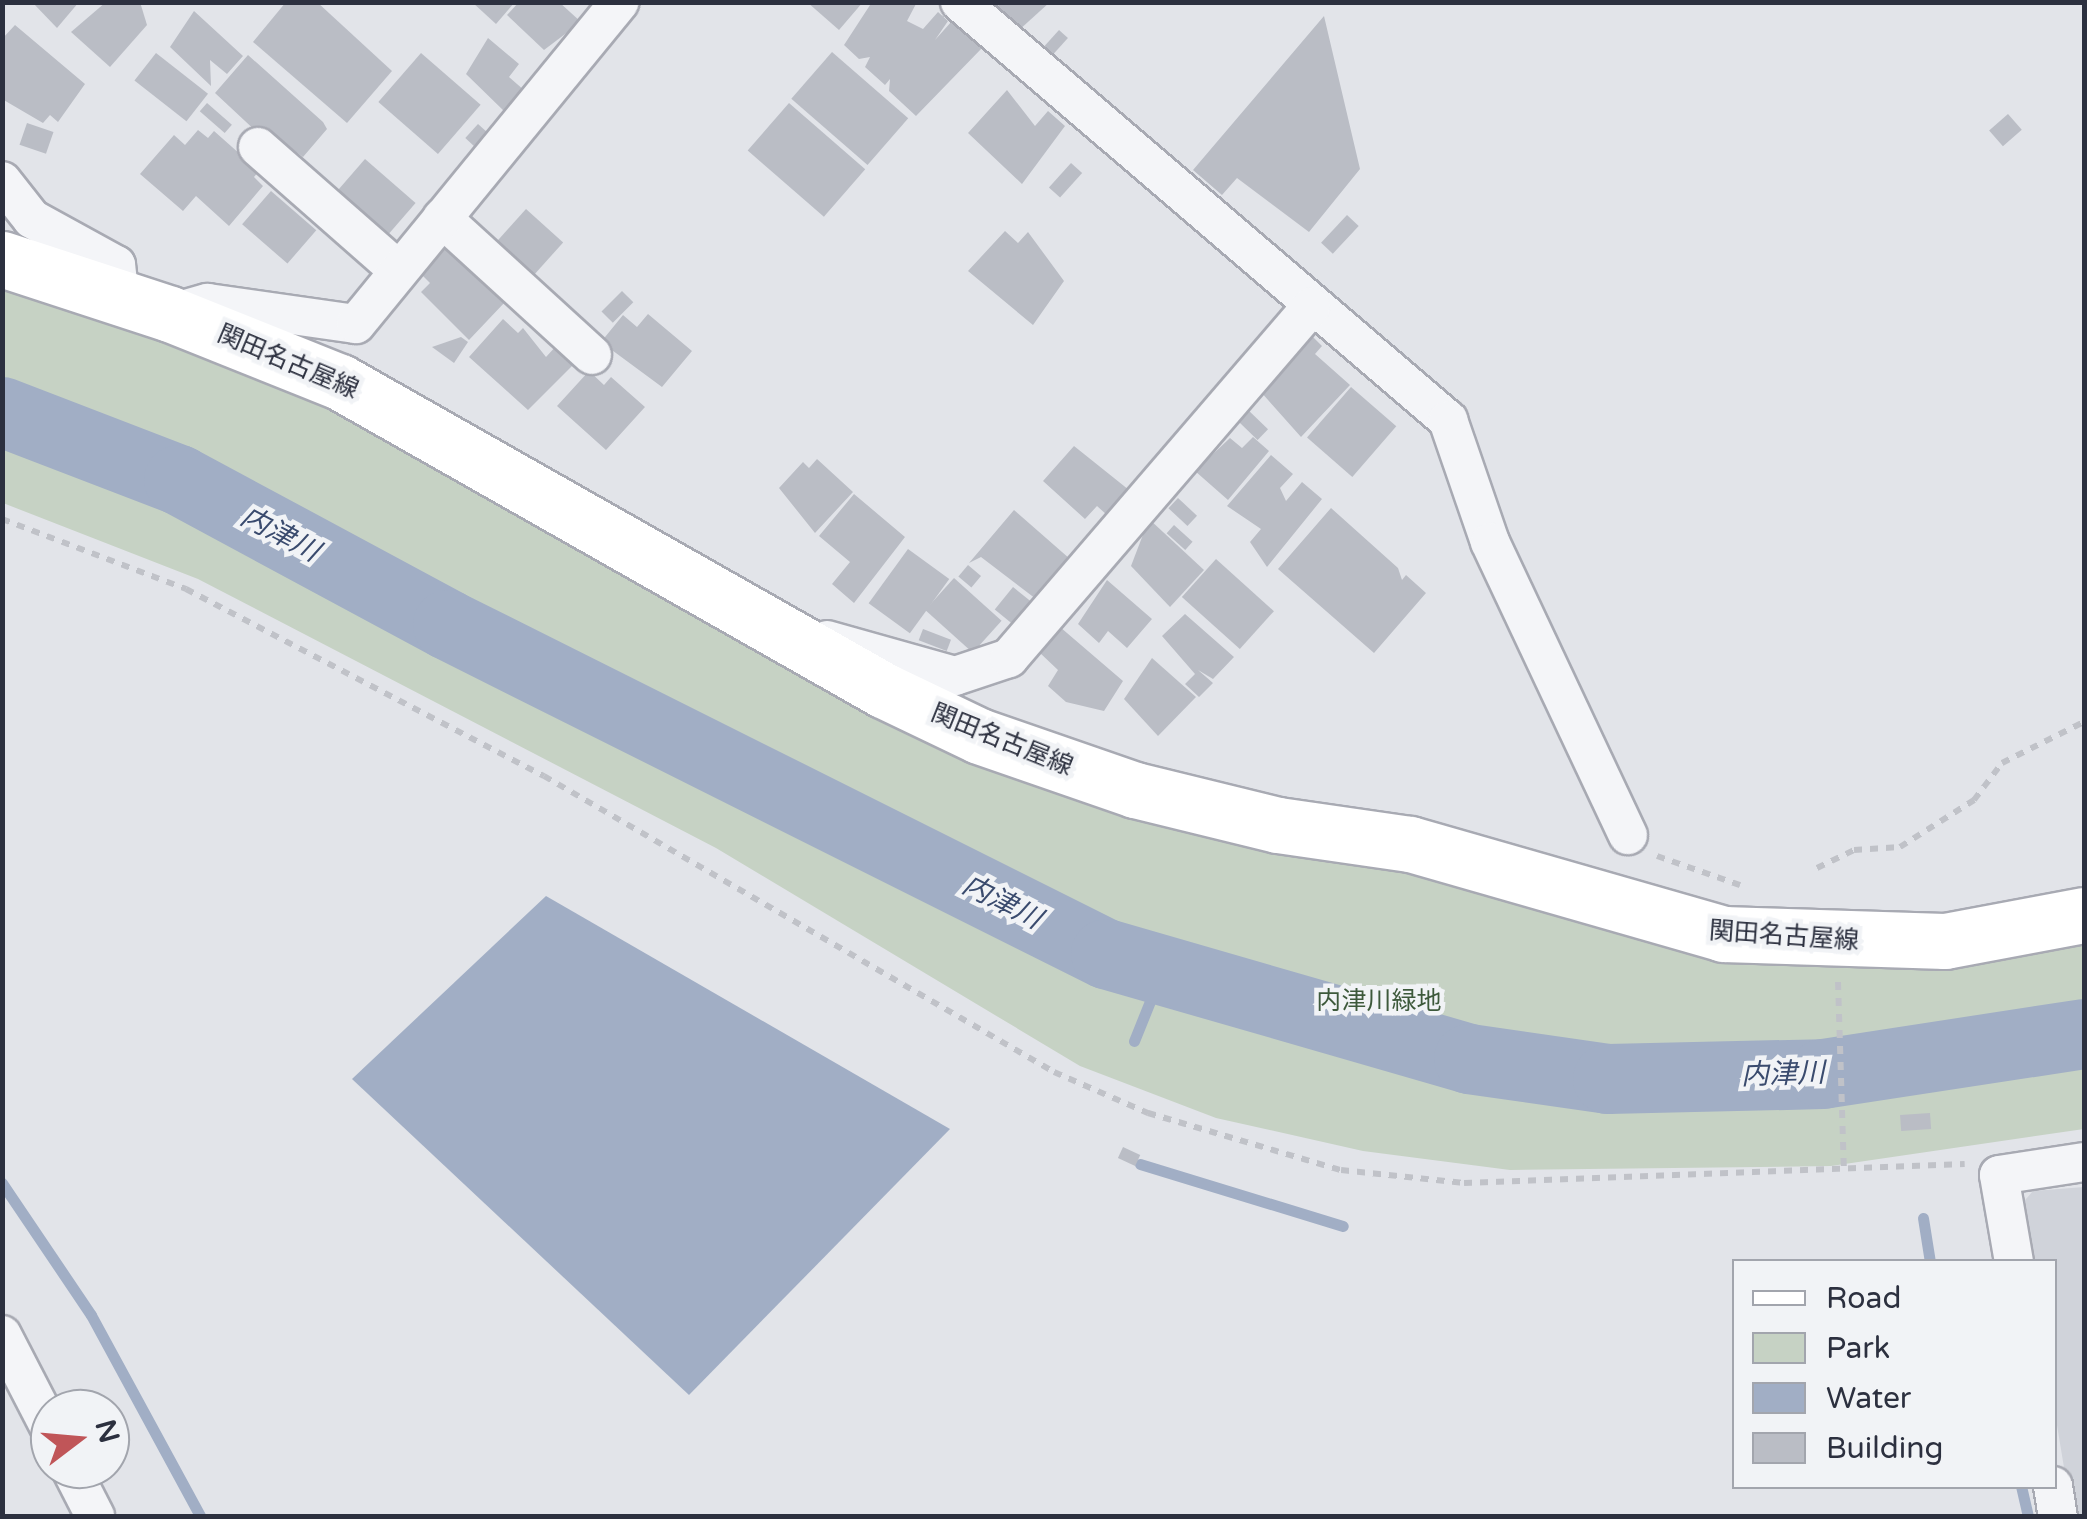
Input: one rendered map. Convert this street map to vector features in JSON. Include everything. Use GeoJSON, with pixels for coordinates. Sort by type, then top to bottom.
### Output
{"type":"FeatureCollection","features":[{"type":"Feature","properties":{"kind":"main road","name":"関田名古屋線"},"geometry":{"type":"LineString","coordinates":[[2,260],[145,305],[441,433],[759,622],[979,736],[1135,790],[1278,824],[1410,844],[1670,924],[1836,943],[1945,941],[2084,915]]}},
{"type":"Feature","properties":{"kind":"street"},"geometry":{"type":"LineString","coordinates":[[971,6],[1312,308],[1448,420],[1490,542],[1628,836]]}},
{"type":"Feature","properties":{"kind":"street"},"geometry":{"type":"LineString","coordinates":[[2,180],[32,218],[116,265],[145,305],[208,303],[356,324],[604,8]]}},
{"type":"Feature","properties":{"kind":"street"},"geometry":{"type":"LineString","coordinates":[[258,147],[396,269]]}},
{"type":"Feature","properties":{"kind":"street"},"geometry":{"type":"LineString","coordinates":[[442,218],[592,355]]}},
{"type":"Feature","properties":{"kind":"street"},"geometry":{"type":"LineString","coordinates":[[759,622],[955,676],[1009,658],[1312,308]]}},
{"type":"Feature","properties":{"kind":"street"},"geometry":{"type":"LineString","coordinates":[[2013,1259],[1999,1176],[2084,1162]]}},
{"type":"Feature","properties":{"kind":"street"},"geometry":{"type":"LineString","coordinates":[[2,1335],[30,1389]]}},
{"type":"Feature","properties":{"kind":"street"},"geometry":{"type":"LineString","coordinates":[[81,1489],[95,1516]]}},
{"type":"Feature","properties":{"kind":"street"},"geometry":{"type":"LineString","coordinates":[[2054,1489],[2058,1516]]}},
{"type":"Feature","properties":{"kind":"path"},"geometry":{"type":"LineString","coordinates":[[2,519],[237,616],[544,776],[1054,1072],[1148,1113],[1341,1170],[1464,1182],[1844,1172],[1956,1162],[1999,1176]]}},
{"type":"Feature","properties":{"kind":"path"},"geometry":{"type":"LineString","coordinates":[[1816,868],[1854,850],[1900,847],[1974,800],[2002,764],[2084,722]]}},
{"type":"Feature","properties":{"kind":"path"},"geometry":{"type":"LineString","coordinates":[[1836,943],[1844,1172]]}},
{"type":"Feature","properties":{"kind":"shaded area"},"geometry":{"type":"Polygon","coordinates":[[[2084,1187],[2084,1516],[2072,1516],[2057,1425],[2057,1259],[2028,1259],[2019,1207],[2033,1191],[2084,1187]]]}},
{"type":"Feature","properties":{"kind":"green space","name":"内津川緑地"},"geometry":{"type":"Polygon","coordinates":[[[3,275],[328,394],[846,689],[1668,930],[2084,938],[2084,1129],[1831,1166],[1510,1170],[1363,1151],[1216,1118],[1080,1066],[716,848],[198,579],[3,503],[3,275]]]}},
{"type":"Feature","properties":{"kind":"water"},"geometry":{"type":"Polygon","coordinates":[[[546,896],[950,1129],[689,1395],[352,1079],[546,896]]]}},
{"type":"Feature","properties":{"kind":"building"},"geometry":{"type":"Polygon","coordinates":[[[32,2],[79,2],[57,28],[32,2]]]}},
{"type":"Feature","properties":{"kind":"building"},"geometry":{"type":"Polygon","coordinates":[[[106,2],[140,2],[147,25],[110,67],[71,32],[106,2]]]}},
{"type":"Feature","properties":{"kind":"building"},"geometry":{"type":"Polygon","coordinates":[[[286,2],[317,2],[392,71],[347,123],[253,42],[286,2]]]}},
{"type":"Feature","properties":{"kind":"building"},"geometry":{"type":"Polygon","coordinates":[[[472,2],[515,2],[496,24],[472,2]]]}},
{"type":"Feature","properties":{"kind":"building"},"geometry":{"type":"Polygon","coordinates":[[[519,2],[559,2],[581,22],[544,50],[507,15],[519,2]]]}},
{"type":"Feature","properties":{"kind":"building"},"geometry":{"type":"Polygon","coordinates":[[[807,2],[863,2],[839,30],[807,2]]]}},
{"type":"Feature","properties":{"kind":"building"},"geometry":{"type":"Polygon","coordinates":[[[872,2],[917,2],[907,21],[923,29],[938,12],[948,21],[935,40],[952,21],[982,48],[916,116],[889,91],[890,79],[885,85],[865,67],[870,57],[859,59],[844,45],[872,2]]]}},
{"type":"Feature","properties":{"kind":"building"},"geometry":{"type":"Polygon","coordinates":[[[1001,2],[1050,2],[1018,31],[995,10],[1001,2]]]}},
{"type":"Feature","properties":{"kind":"building"},"geometry":{"type":"Polygon","coordinates":[[[194,11],[243,56],[227,74],[210,60],[211,86],[170,47],[194,11]]]}},
{"type":"Feature","properties":{"kind":"building"},"geometry":{"type":"Polygon","coordinates":[[[1324,16],[1360,169],[1309,232],[1237,178],[1222,195],[1193,170],[1324,16]]]}},
{"type":"Feature","properties":{"kind":"building"},"geometry":{"type":"Polygon","coordinates":[[[15,25],[85,84],[58,122],[50,115],[43,123],[2,99],[2,39],[15,25]]]}},
{"type":"Feature","properties":{"kind":"building"},"geometry":{"type":"Polygon","coordinates":[[[1059,30],[1068,38],[1049,59],[1040,51],[1059,30]]]}},
{"type":"Feature","properties":{"kind":"building"},"geometry":{"type":"Polygon","coordinates":[[[488,38],[519,64],[509,77],[525,91],[506,113],[466,74],[488,38]]]}},
{"type":"Feature","properties":{"kind":"building"},"geometry":{"type":"Polygon","coordinates":[[[832,52],[908,118],[868,165],[791,99],[832,52]]]}},
{"type":"Feature","properties":{"kind":"building"},"geometry":{"type":"Polygon","coordinates":[[[156,53],[208,94],[186,121],[134,81],[156,53]]]}},
{"type":"Feature","properties":{"kind":"building"},"geometry":{"type":"Polygon","coordinates":[[[421,53],[481,105],[438,154],[378,102],[421,53]]]}},
{"type":"Feature","properties":{"kind":"building"},"geometry":{"type":"Polygon","coordinates":[[[248,55],[327,129],[303,157],[263,127],[258,133],[215,93],[248,55]]]}},
{"type":"Feature","properties":{"kind":"building"},"geometry":{"type":"Polygon","coordinates":[[[1007,90],[1035,126],[1048,111],[1065,126],[1022,184],[968,133],[1007,90]]]}},
{"type":"Feature","properties":{"kind":"building"},"geometry":{"type":"Polygon","coordinates":[[[207,103],[232,125],[225,133],[200,111],[207,103]]]}},
{"type":"Feature","properties":{"kind":"building"},"geometry":{"type":"Polygon","coordinates":[[[789,103],[865,169],[824,217],[748,151],[789,103]]]}},
{"type":"Feature","properties":{"kind":"building"},"geometry":{"type":"Polygon","coordinates":[[[2008,114],[2022,130],[2003,146],[1989,130],[2008,114]]]}},
{"type":"Feature","properties":{"kind":"building"},"geometry":{"type":"Polygon","coordinates":[[[27,123],[53,132],[46,154],[20,145],[27,123]]]}},
{"type":"Feature","properties":{"kind":"building"},"geometry":{"type":"Polygon","coordinates":[[[478,124],[487,132],[474,146],[465,138],[478,124]]]}},
{"type":"Feature","properties":{"kind":"building"},"geometry":{"type":"Polygon","coordinates":[[[198,130],[208,138],[214,131],[259,171],[254,177],[263,186],[229,226],[196,196],[183,211],[140,174],[174,135],[185,145],[198,130]]]}},
{"type":"Feature","properties":{"kind":"building"},"geometry":{"type":"Polygon","coordinates":[[[365,159],[416,203],[389,234],[338,190],[365,159]]]}},
{"type":"Feature","properties":{"kind":"building"},"geometry":{"type":"Polygon","coordinates":[[[1071,163],[1082,173],[1060,198],[1049,188],[1071,163]]]}},
{"type":"Feature","properties":{"kind":"building"},"geometry":{"type":"Polygon","coordinates":[[[271,191],[316,230],[287,264],[242,224],[271,191]]]}},
{"type":"Feature","properties":{"kind":"building"},"geometry":{"type":"Polygon","coordinates":[[[526,209],[563,242],[531,278],[494,245],[526,209]]]}},
{"type":"Feature","properties":{"kind":"building"},"geometry":{"type":"Polygon","coordinates":[[[1347,215],[1359,226],[1333,254],[1321,243],[1347,215]]]}},
{"type":"Feature","properties":{"kind":"building"},"geometry":{"type":"Polygon","coordinates":[[[1005,231],[1018,243],[1028,232],[1064,281],[1033,325],[968,271],[1005,231]]]}},
{"type":"Feature","properties":{"kind":"building"},"geometry":{"type":"Polygon","coordinates":[[[438,242],[505,302],[469,340],[421,292],[430,283],[414,267],[438,242]]]}},
{"type":"Feature","properties":{"kind":"building"},"geometry":{"type":"Polygon","coordinates":[[[622,291],[633,302],[613,323],[601,312],[622,291]]]}},
{"type":"Feature","properties":{"kind":"building"},"geometry":{"type":"Polygon","coordinates":[[[648,314],[692,351],[662,387],[601,342],[623,315],[637,327],[648,314]]]}},
{"type":"Feature","properties":{"kind":"building"},"geometry":{"type":"Polygon","coordinates":[[[503,319],[518,333],[523,328],[546,357],[558,344],[577,361],[528,410],[469,357],[503,319]]]}},
{"type":"Feature","properties":{"kind":"building"},"geometry":{"type":"Polygon","coordinates":[[[1311,335],[1322,346],[1315,354],[1350,385],[1301,437],[1261,392],[1311,335]]]}},
{"type":"Feature","properties":{"kind":"building"},"geometry":{"type":"Polygon","coordinates":[[[461,337],[468,342],[454,363],[432,347],[461,337]]]}},
{"type":"Feature","properties":{"kind":"building"},"geometry":{"type":"Polygon","coordinates":[[[589,371],[604,385],[611,377],[645,407],[606,450],[557,406],[589,371]]]}},
{"type":"Feature","properties":{"kind":"building"},"geometry":{"type":"Polygon","coordinates":[[[1351,387],[1396,426],[1352,477],[1307,438],[1351,387]]]}},
{"type":"Feature","properties":{"kind":"building"},"geometry":{"type":"Polygon","coordinates":[[[1245,407],[1268,429],[1258,440],[1235,418],[1245,407]]]}},
{"type":"Feature","properties":{"kind":"building"},"geometry":{"type":"Polygon","coordinates":[[[1253,437],[1269,451],[1228,500],[1195,471],[1230,438],[1242,448],[1253,437]]]}},
{"type":"Feature","properties":{"kind":"building"},"geometry":{"type":"Polygon","coordinates":[[[1074,446],[1129,490],[1107,515],[1097,506],[1085,519],[1043,481],[1074,446]]]}},
{"type":"Feature","properties":{"kind":"building"},"geometry":{"type":"Polygon","coordinates":[[[1271,455],[1293,474],[1280,488],[1286,501],[1302,482],[1322,499],[1267,567],[1250,542],[1261,529],[1227,506],[1271,455]]]}},
{"type":"Feature","properties":{"kind":"building"},"geometry":{"type":"Polygon","coordinates":[[[817,459],[853,492],[815,533],[779,488],[803,462],[809,468],[817,459]]]}},
{"type":"Feature","properties":{"kind":"building"},"geometry":{"type":"Polygon","coordinates":[[[854,494],[905,537],[854,603],[832,584],[850,562],[819,536],[854,494]]]}},
{"type":"Feature","properties":{"kind":"building"},"geometry":{"type":"Polygon","coordinates":[[[1178,498],[1197,516],[1187,526],[1168,508],[1178,498]]]}},
{"type":"Feature","properties":{"kind":"building"},"geometry":{"type":"Polygon","coordinates":[[[1331,508],[1398,568],[1402,580],[1406,575],[1426,593],[1374,653],[1278,569],[1331,508]]]}},
{"type":"Feature","properties":{"kind":"building"},"geometry":{"type":"Polygon","coordinates":[[[1014,510],[1070,559],[1036,599],[981,557],[969,563],[1014,510]]]}},
{"type":"Feature","properties":{"kind":"building"},"geometry":{"type":"Polygon","coordinates":[[[1149,519],[1204,570],[1170,607],[1131,566],[1149,519]]]}},
{"type":"Feature","properties":{"kind":"building"},"geometry":{"type":"Polygon","coordinates":[[[1174,525],[1193,542],[1185,550],[1167,533],[1174,525]]]}},
{"type":"Feature","properties":{"kind":"building"},"geometry":{"type":"Polygon","coordinates":[[[908,549],[949,579],[910,633],[869,603],[908,549]]]}},
{"type":"Feature","properties":{"kind":"building"},"geometry":{"type":"Polygon","coordinates":[[[1216,559],[1274,611],[1240,649],[1182,597],[1216,559]]]}},
{"type":"Feature","properties":{"kind":"building"},"geometry":{"type":"Polygon","coordinates":[[[968,565],[981,576],[971,587],[958,576],[968,565]]]}},
{"type":"Feature","properties":{"kind":"building"},"geometry":{"type":"Polygon","coordinates":[[[954,578],[1002,621],[973,653],[925,610],[954,578]]]}},
{"type":"Feature","properties":{"kind":"building"},"geometry":{"type":"Polygon","coordinates":[[[1107,580],[1152,619],[1127,648],[1108,631],[1099,643],[1078,624],[1107,580]]]}},
{"type":"Feature","properties":{"kind":"building"},"geometry":{"type":"Polygon","coordinates":[[[1013,587],[1035,605],[1017,627],[995,610],[1013,587]]]}},
{"type":"Feature","properties":{"kind":"building"},"geometry":{"type":"Polygon","coordinates":[[[1185,614],[1234,657],[1213,679],[1198,670],[1213,683],[1199,697],[1185,684],[1195,674],[1162,636],[1185,614]]]}},
{"type":"Feature","properties":{"kind":"building"},"geometry":{"type":"Polygon","coordinates":[[[1060,627],[1123,681],[1104,711],[1066,702],[1048,686],[1058,670],[1039,652],[1060,627]]]}},
{"type":"Feature","properties":{"kind":"building"},"geometry":{"type":"Polygon","coordinates":[[[923,629],[951,640],[947,651],[919,640],[923,629]]]}},
{"type":"Feature","properties":{"kind":"building"},"geometry":{"type":"Polygon","coordinates":[[[1152,658],[1196,697],[1158,736],[1124,699],[1152,658]]]}},
{"type":"Feature","properties":{"kind":"building"},"geometry":{"type":"Polygon","coordinates":[[[1930,1113],[1931,1129],[1901,1131],[1900,1115],[1930,1113]]]}},
{"type":"Feature","properties":{"kind":"building"},"geometry":{"type":"Polygon","coordinates":[[[1123,1147],[1140,1155],[1135,1166],[1118,1158],[1123,1147]]]}},
{"type":"Feature","properties":{"kind":"waterway","name":"内津川"},"geometry":{"type":"LineString","coordinates":[[2,412],[179,480],[448,625],[1106,954],[1469,1059],[1608,1079],[1823,1074],[2084,1034]]}},
{"type":"Feature","properties":{"kind":"waterway"},"geometry":{"type":"LineString","coordinates":[[1134,1041],[1163,969]]}},
{"type":"Feature","properties":{"kind":"waterway"},"geometry":{"type":"LineString","coordinates":[[1140,1164],[1343,1226]]}},
{"type":"Feature","properties":{"kind":"waterway"},"geometry":{"type":"LineString","coordinates":[[2,1183],[91,1315],[200,1516]]}},
{"type":"Feature","properties":{"kind":"waterway"},"geometry":{"type":"LineString","coordinates":[[1923,1218],[1930,1259]]}},
{"type":"Feature","properties":{"kind":"waterway"},"geometry":{"type":"LineString","coordinates":[[2022,1489],[2028,1516]]}}]}
